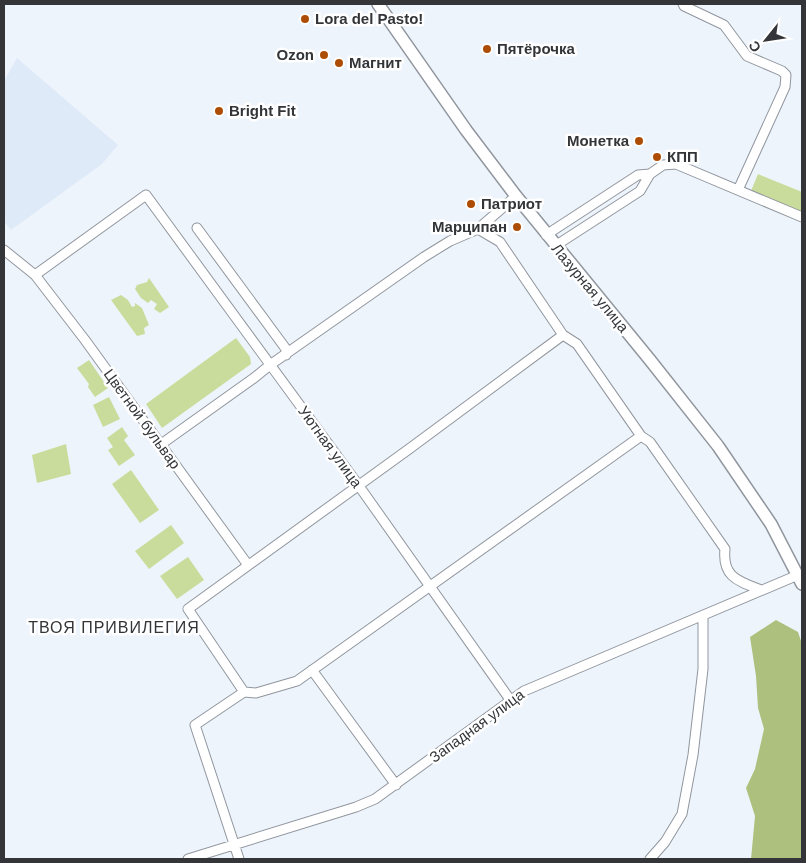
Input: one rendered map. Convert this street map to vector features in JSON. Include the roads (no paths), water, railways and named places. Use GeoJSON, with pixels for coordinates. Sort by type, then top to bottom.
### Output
{"type":"FeatureCollection","features":[{"type":"Feature","properties":{"kind":"street","name":"Лазурная улица"},"geometry":{"type":"LineString","coordinates":[[378,4],[448,105],[516,196],[718,446],[772,524],[800,579]]}},
{"type":"Feature","properties":{"kind":"street"},"geometry":{"type":"LineString","coordinates":[[683,4],[724,25],[747,56],[782,71],[786,75],[785,86],[738,190]]}},
{"type":"Feature","properties":{"kind":"street"},"geometry":{"type":"LineString","coordinates":[[555,246],[640,191],[650,174],[663,165],[676,164],[802,217]]}},
{"type":"Feature","properties":{"kind":"street"},"geometry":{"type":"LineString","coordinates":[[546,235],[638,175],[650,174]]}},
{"type":"Feature","properties":{"kind":"street","name":"Уютная улица"},"geometry":{"type":"LineString","coordinates":[[35,275],[146,196],[359,486],[511,701]]}},
{"type":"Feature","properties":{"kind":"street"},"geometry":{"type":"LineString","coordinates":[[160,445],[424,257],[450,241],[478,229],[516,196]]}},
{"type":"Feature","properties":{"kind":"street"},"geometry":{"type":"LineString","coordinates":[[197,228],[286,349],[286,355]]}},
{"type":"Feature","properties":{"kind":"street"},"geometry":{"type":"LineString","coordinates":[[478,229],[500,242],[563,335],[578,344],[641,436],[650,442],[725,549],[724,559],[727,572],[742,582],[764,588]]}},
{"type":"Feature","properties":{"kind":"street","name":"Цветной бульвар"},"geometry":{"type":"LineString","coordinates":[[4,250],[35,275],[85,340],[248,565]]}},
{"type":"Feature","properties":{"kind":"street"},"geometry":{"type":"LineString","coordinates":[[244,692],[188,609],[359,486],[563,335]]}},
{"type":"Feature","properties":{"kind":"street"},"geometry":{"type":"LineString","coordinates":[[239,859],[195,725],[244,692],[256,693],[297,681],[641,436]]}},
{"type":"Feature","properties":{"kind":"street","name":"Западная улица"},"geometry":{"type":"LineString","coordinates":[[188,859],[356,807],[375,799],[524,691],[764,588],[800,579]]}},
{"type":"Feature","properties":{"kind":"street"},"geometry":{"type":"LineString","coordinates":[[650,859],[665,842],[682,814],[693,755],[702,669],[703,615]]}},
{"type":"Feature","properties":{"kind":"street"},"geometry":{"type":"LineString","coordinates":[[312,670],[396,785]]}},
{"type":"Feature","properties":{"kind":"place","name":"Lora del Pasto!"},"geometry":{"type":"Point","coordinates":[305,19]}},
{"type":"Feature","properties":{"kind":"place","name":"Пятёрочка"},"geometry":{"type":"Point","coordinates":[487,49]}},
{"type":"Feature","properties":{"kind":"place","name":"Ozon"},"geometry":{"type":"Point","coordinates":[324,55]}},
{"type":"Feature","properties":{"kind":"place","name":"Магнит"},"geometry":{"type":"Point","coordinates":[339,63]}},
{"type":"Feature","properties":{"kind":"place","name":"Bright Fit"},"geometry":{"type":"Point","coordinates":[219,111]}},
{"type":"Feature","properties":{"kind":"place","name":"Монетка"},"geometry":{"type":"Point","coordinates":[639,141]}},
{"type":"Feature","properties":{"kind":"place","name":"КПП"},"geometry":{"type":"Point","coordinates":[657,157]}},
{"type":"Feature","properties":{"kind":"place","name":"Патриот"},"geometry":{"type":"Point","coordinates":[471,204]}},
{"type":"Feature","properties":{"kind":"place","name":"Марципан"},"geometry":{"type":"Point","coordinates":[517,227]}},
{"type":"Feature","properties":{"kind":"district","name":"ТВОЯ ПРИВИЛЕГИЯ"},"geometry":{"type":"Point","coordinates":[114,627]}}]}
